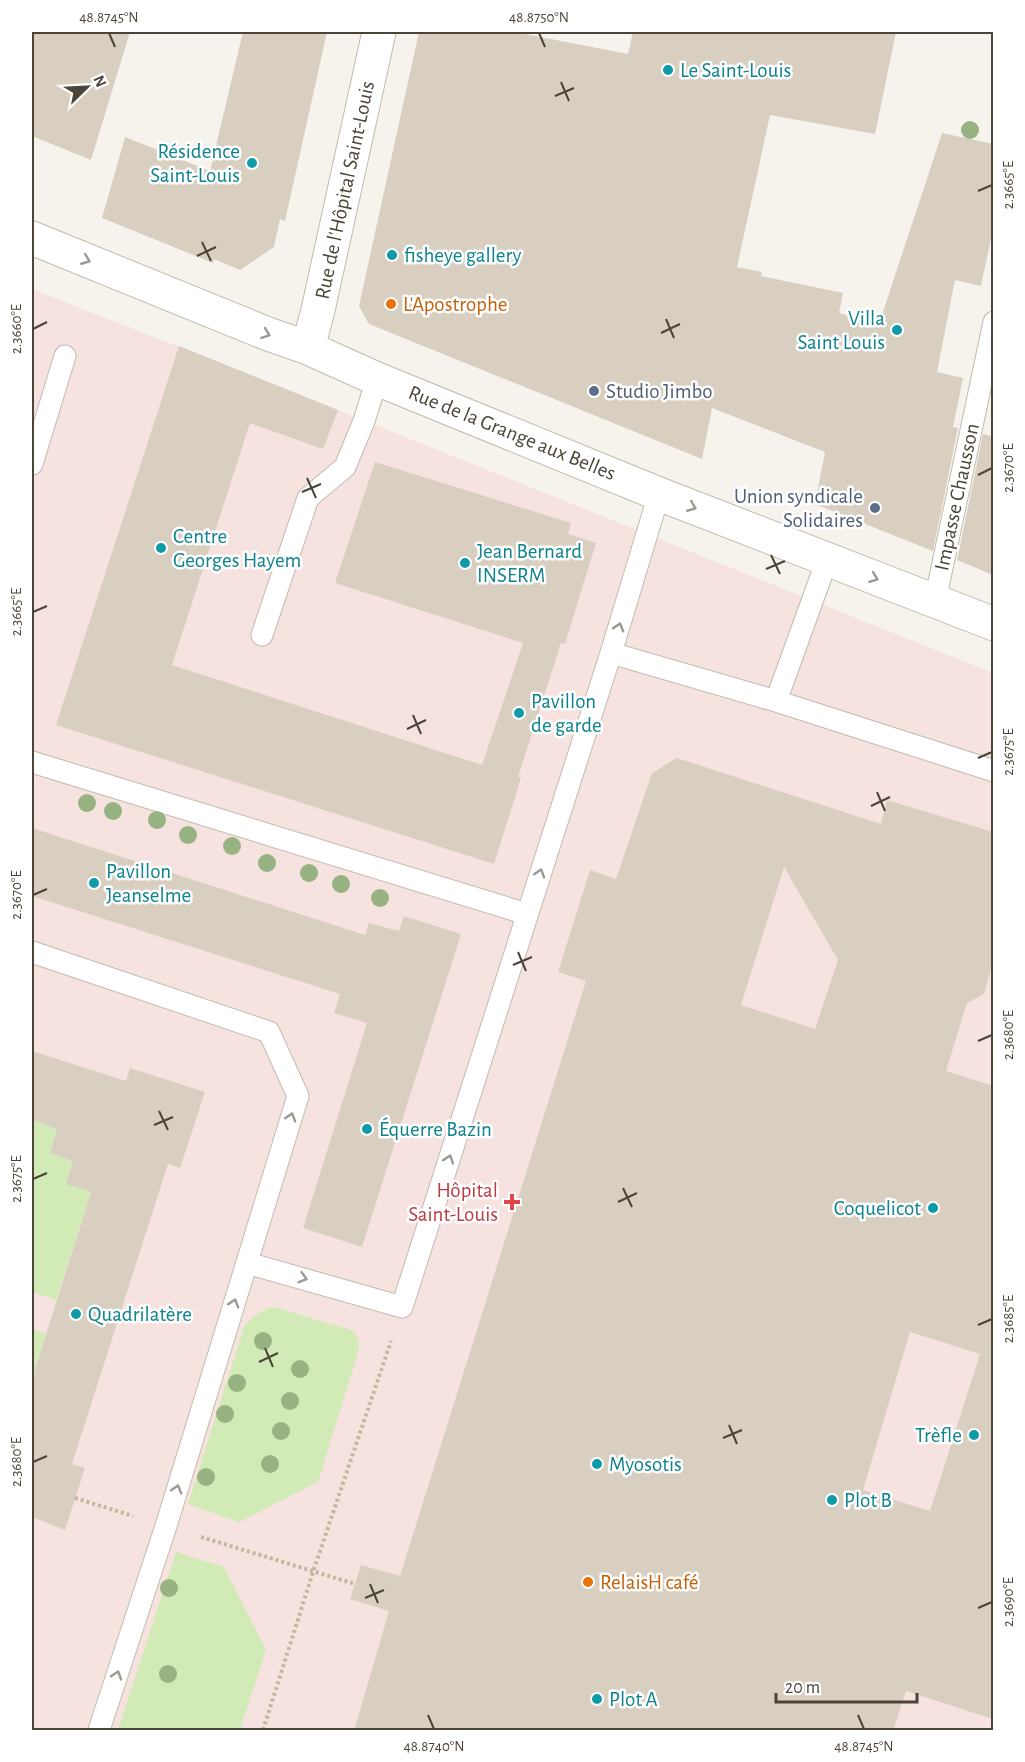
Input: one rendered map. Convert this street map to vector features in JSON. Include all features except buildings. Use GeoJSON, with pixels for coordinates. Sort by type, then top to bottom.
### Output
{"type":"FeatureCollection","features":[{"type":"Feature","properties":{"kind":"street","name":"Rue de l'Hôpital Saint-Louis"},"geometry":{"type":"LineString","coordinates":[[308,348],[379,32]]}},
{"type":"Feature","properties":{"kind":"street","name":"Rue de la Grange aux Belles"},"geometry":{"type":"LineString","coordinates":[[32,238],[268,334],[308,348],[377,379],[660,494],[993,624]]}},
{"type":"Feature","properties":{"kind":"lane","name":"Impasse Chausson"},"geometry":{"type":"LineString","coordinates":[[935,601],[993,322]]}},
{"type":"Feature","properties":{"kind":"lane"},"geometry":{"type":"LineString","coordinates":[[32,464],[65,356]]}},
{"type":"Feature","properties":{"kind":"lane"},"geometry":{"type":"LineString","coordinates":[[262,635],[308,498],[345,467],[364,421],[377,379]]}},
{"type":"Feature","properties":{"kind":"lane"},"geometry":{"type":"LineString","coordinates":[[247,1263],[402,1307],[660,494]]}},
{"type":"Feature","properties":{"kind":"lane"},"geometry":{"type":"LineString","coordinates":[[776,701],[827,560]]}},
{"type":"Feature","properties":{"kind":"lane"},"geometry":{"type":"LineString","coordinates":[[611,653],[776,701],[993,771]]}},
{"type":"Feature","properties":{"kind":"lane"},"geometry":{"type":"LineString","coordinates":[[32,762],[527,914]]}},
{"type":"Feature","properties":{"kind":"lane"},"geometry":{"type":"LineString","coordinates":[[32,952],[269,1032],[298,1096],[166,1526],[99,1731]]}},
{"type":"Feature","properties":{"kind":"path"},"geometry":{"type":"LineString","coordinates":[[263,1731],[313,1572],[402,1307]]}},
{"type":"Feature","properties":{"kind":"path"},"geometry":{"type":"LineString","coordinates":[[75,1498],[355,1584]]}},
{"type":"Feature","properties":{"kind":"shaded area","name":"Hôpital Saint-Louis"},"geometry":{"type":"Polygon","coordinates":[[[32,289],[993,673],[993,1730],[32,1730],[32,289]]]}},
{"type":"Feature","properties":{"kind":"green space"},"geometry":{"type":"Polygon","coordinates":[[[32,1120],[57,1129],[50,1153],[73,1161],[66,1184],[91,1192],[56,1300],[32,1292],[32,1120]]]}},
{"type":"Feature","properties":{"kind":"green space"},"geometry":{"type":"Polygon","coordinates":[[[274,1307],[351,1330],[358,1338],[359,1349],[318,1482],[239,1522],[188,1504],[244,1327],[257,1314],[274,1307]]]}},
{"type":"Feature","properties":{"kind":"green space"},"geometry":{"type":"Polygon","coordinates":[[[32,1329],[46,1334],[32,1379],[32,1329]]]}},
{"type":"Feature","properties":{"kind":"green space"},"geometry":{"type":"Polygon","coordinates":[[[176,1552],[224,1567],[266,1650],[240,1730],[118,1730],[176,1552]]]}},
{"type":"Feature","properties":{"kind":"place","name":"Le Saint-Louis"},"geometry":{"type":"Point","coordinates":[668,70]}},
{"type":"Feature","properties":{"kind":"place","name":"Résidence Saint-Louis"},"geometry":{"type":"Point","coordinates":[252,163]}},
{"type":"Feature","properties":{"kind":"place","name":"fisheye gallery"},"geometry":{"type":"Point","coordinates":[392,255]}},
{"type":"Feature","properties":{"kind":"place","name":"L'Apostrophe"},"geometry":{"type":"Point","coordinates":[391,304]}},
{"type":"Feature","properties":{"kind":"place","name":"Villa Saint Louis"},"geometry":{"type":"Point","coordinates":[897,330]}},
{"type":"Feature","properties":{"kind":"place","name":"Studio Jimbo"},"geometry":{"type":"Point","coordinates":[594,391]}},
{"type":"Feature","properties":{"kind":"place","name":"Union syndicale Solidaires"},"geometry":{"type":"Point","coordinates":[875,508]}},
{"type":"Feature","properties":{"kind":"place","name":"Centre Georges Hayem"},"geometry":{"type":"Point","coordinates":[161,548]}},
{"type":"Feature","properties":{"kind":"place","name":"Jean Bernard INSERM"},"geometry":{"type":"Point","coordinates":[465,563]}},
{"type":"Feature","properties":{"kind":"place","name":"Pavillon de garde"},"geometry":{"type":"Point","coordinates":[519,713]}},
{"type":"Feature","properties":{"kind":"place","name":"Pavillon Jeanselme"},"geometry":{"type":"Point","coordinates":[94,883]}},
{"type":"Feature","properties":{"kind":"place","name":"Équerre Bazin"},"geometry":{"type":"Point","coordinates":[367,1129]}},
{"type":"Feature","properties":{"kind":"place","name":"Hôpital Saint-Louis"},"geometry":{"type":"Point","coordinates":[512,1202]}},
{"type":"Feature","properties":{"kind":"place","name":"Coquelicot"},"geometry":{"type":"Point","coordinates":[933,1208]}},
{"type":"Feature","properties":{"kind":"place","name":"Quadrilatère"},"geometry":{"type":"Point","coordinates":[76,1314]}},
{"type":"Feature","properties":{"kind":"place","name":"Trèfle"},"geometry":{"type":"Point","coordinates":[974,1435]}},
{"type":"Feature","properties":{"kind":"place","name":"Myosotis"},"geometry":{"type":"Point","coordinates":[597,1464]}},
{"type":"Feature","properties":{"kind":"place","name":"Plot B"},"geometry":{"type":"Point","coordinates":[832,1500]}},
{"type":"Feature","properties":{"kind":"place","name":"RelaisH café"},"geometry":{"type":"Point","coordinates":[588,1582]}},
{"type":"Feature","properties":{"kind":"place","name":"Plot A"},"geometry":{"type":"Point","coordinates":[597,1699]}}]}
